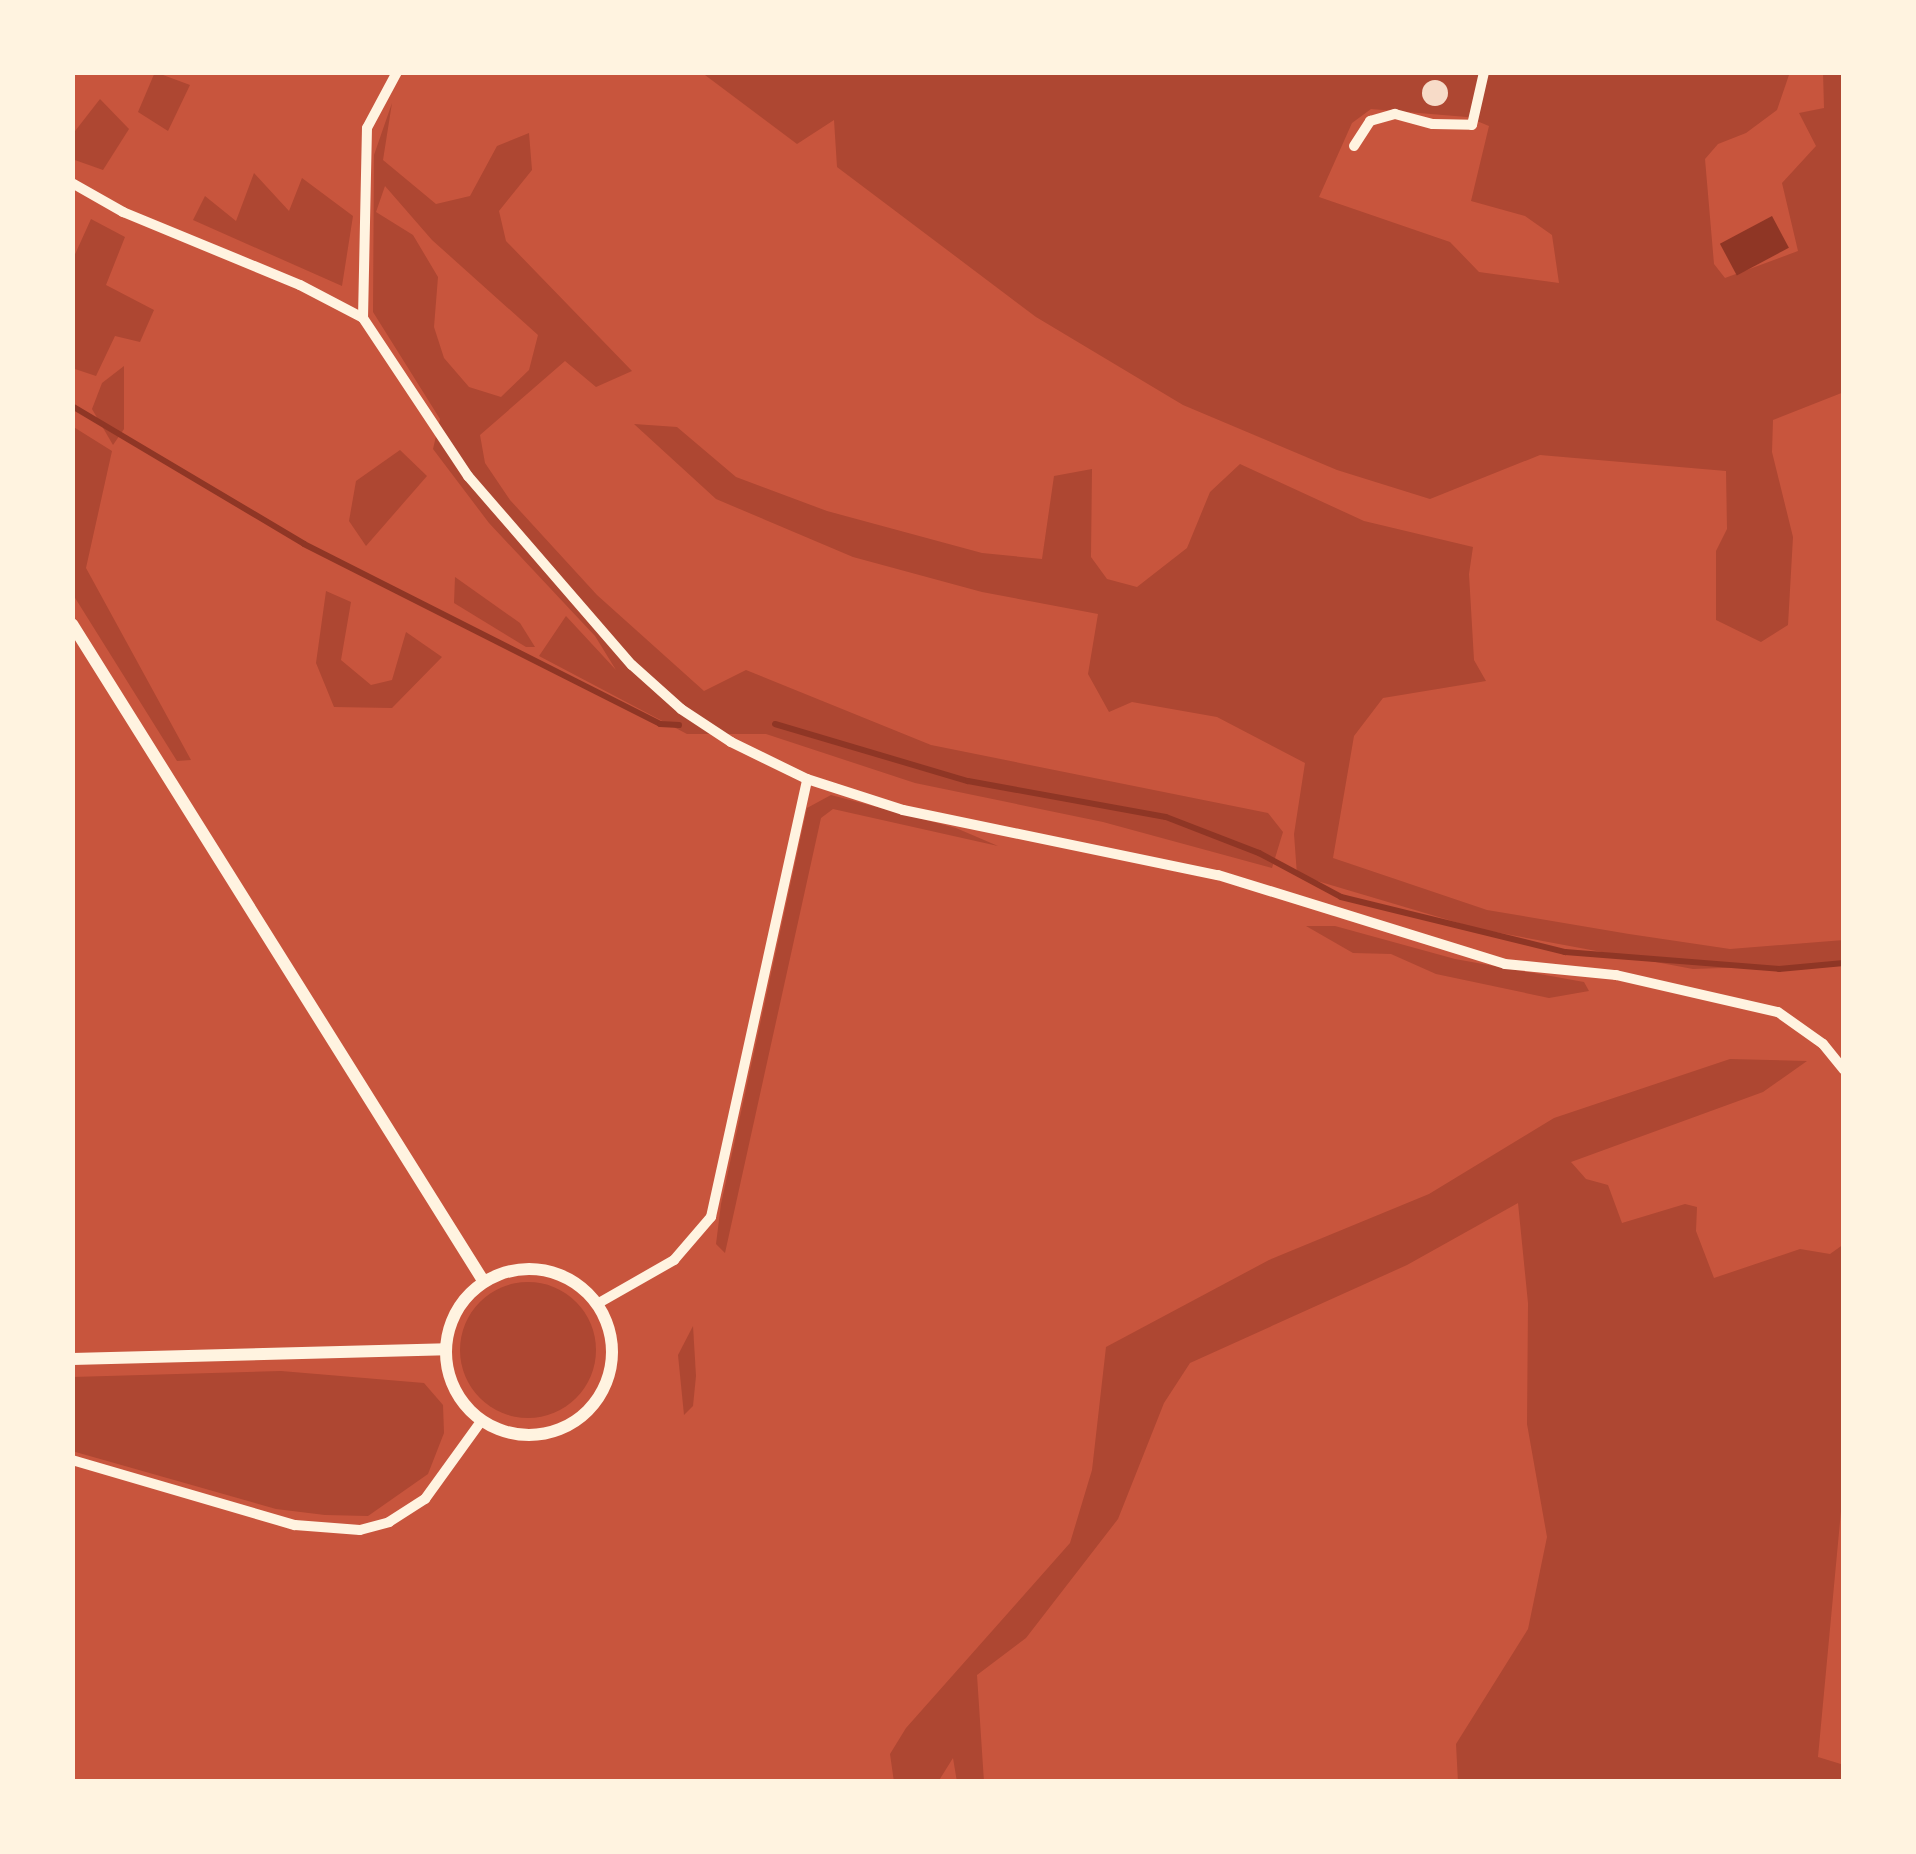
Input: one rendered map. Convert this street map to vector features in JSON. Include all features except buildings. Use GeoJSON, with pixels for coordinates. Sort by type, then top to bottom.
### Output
{"type":"FeatureCollection","features":[{"type":"Feature","properties":{"kind":"street"},"geometry":{"type":"LineString","coordinates":[[363,317],[367,128],[397,72]]}},
{"type":"Feature","properties":{"kind":"street"},"geometry":{"type":"LineString","coordinates":[[1354,146],[1370,121],[1395,115],[1433,124],[1472,125],[1484,72]]}},
{"type":"Feature","properties":{"kind":"street"},"geometry":{"type":"LineString","coordinates":[[72,183],[123,212],[300,285],[363,317],[468,476],[632,665],[681,709],[807,779],[903,810],[1218,875],[1505,964],[1616,976],[1778,1012],[1823,1044],[1844,1070]]}},
{"type":"Feature","properties":{"kind":"street"},"geometry":{"type":"LineString","coordinates":[[72,624],[484,1282]]}},
{"type":"Feature","properties":{"kind":"street"},"geometry":{"type":"LineString","coordinates":[[597,1304],[674,1260],[711,1216],[807,779]]}},
{"type":"Feature","properties":{"kind":"street"},"geometry":{"type":"LineString","coordinates":[[514,1270],[545,1270],[574,1282],[597,1304],[606,1321],[611,1359],[599,1395],[588,1410],[556,1430],[518,1434],[482,1420],[454,1389],[446,1348],[457,1310],[484,1282],[514,1270]]}},
{"type":"Feature","properties":{"kind":"street"},"geometry":{"type":"LineString","coordinates":[[72,1359],[446,1348]]}},
{"type":"Feature","properties":{"kind":"street"},"geometry":{"type":"LineString","coordinates":[[72,1460],[296,1525],[360,1530],[389,1522],[424,1499],[482,1420]]}},
{"type":"Feature","properties":{"kind":"shaded area"},"geometry":{"type":"Polygon","coordinates":[[[155,72],[190,85],[168,131],[138,112],[155,72]]]}},
{"type":"Feature","properties":{"kind":"shaded area"},"geometry":{"type":"Polygon","coordinates":[[[701,72],[1790,72],[1777,110],[1746,133],[1718,144],[1705,159],[1714,264],[1725,278],[1798,251],[1782,183],[1816,146],[1799,113],[1824,108],[1823,72],[1844,72],[1844,392],[1773,420],[1772,452],[1793,537],[1788,625],[1761,642],[1716,620],[1716,551],[1727,529],[1726,471],[1540,455],[1430,499],[1337,470],[1183,405],[1036,317],[837,167],[834,120],[797,144],[701,72]],[[1371,109],[1352,123],[1319,197],[1450,242],[1479,272],[1559,283],[1552,235],[1525,216],[1471,201],[1489,126],[1467,117],[1371,109]]]}},
{"type":"Feature","properties":{"kind":"shaded area"},"geometry":{"type":"Polygon","coordinates":[[[100,99],[129,129],[103,170],[72,159],[72,135],[100,99]]]}},
{"type":"Feature","properties":{"kind":"shaded area"},"geometry":{"type":"Polygon","coordinates":[[[392,103],[383,160],[436,204],[470,196],[497,146],[529,133],[532,170],[499,211],[506,241],[632,371],[596,387],[565,361],[480,435],[485,463],[510,500],[597,595],[704,691],[746,670],[931,745],[1268,813],[1283,832],[1272,868],[1103,822],[915,783],[766,734],[687,734],[539,656],[566,616],[616,670],[595,636],[489,523],[433,449],[440,419],[373,312],[374,155],[392,103]],[[385,186],[376,212],[413,235],[438,277],[434,327],[444,358],[469,387],[501,397],[529,370],[538,335],[432,240],[385,186]]]}},
{"type":"Feature","properties":{"kind":"shaded area"},"geometry":{"type":"Polygon","coordinates":[[[254,173],[289,211],[302,178],[353,216],[342,286],[193,220],[205,196],[236,221],[254,173]]]}},
{"type":"Feature","properties":{"kind":"shaded area"},"geometry":{"type":"Polygon","coordinates":[[[1772,216],[1789,248],[1737,275],[1720,244],[1772,216]]]}},
{"type":"Feature","properties":{"kind":"shaded area"},"geometry":{"type":"Polygon","coordinates":[[[91,219],[125,237],[106,285],[154,310],[140,342],[115,336],[96,376],[72,368],[72,261],[91,219]]]}},
{"type":"Feature","properties":{"kind":"shaded area"},"geometry":{"type":"Polygon","coordinates":[[[124,366],[124,429],[113,445],[92,409],[102,383],[124,366]]]}},
{"type":"Feature","properties":{"kind":"shaded area"},"geometry":{"type":"Polygon","coordinates":[[[634,424],[677,427],[736,477],[827,511],[982,553],[1042,559],[1054,476],[1092,469],[1091,557],[1107,579],[1137,587],[1187,548],[1210,492],[1240,464],[1364,521],[1473,547],[1469,574],[1474,660],[1486,681],[1383,698],[1354,736],[1333,858],[1487,910],[1629,934],[1730,949],[1844,940],[1844,964],[1693,969],[1479,929],[1297,875],[1294,834],[1305,763],[1217,717],[1132,702],[1109,712],[1088,674],[1098,614],[982,592],[853,557],[716,499],[634,424]]]}},
{"type":"Feature","properties":{"kind":"shaded area"},"geometry":{"type":"Polygon","coordinates":[[[72,426],[112,451],[86,568],[191,760],[177,761],[72,593],[72,426]]]}},
{"type":"Feature","properties":{"kind":"shaded area"},"geometry":{"type":"Polygon","coordinates":[[[400,450],[427,476],[366,546],[349,521],[356,481],[400,450]]]}},
{"type":"Feature","properties":{"kind":"shaded area"},"geometry":{"type":"Polygon","coordinates":[[[455,577],[520,623],[535,647],[526,647],[454,603],[455,577]]]}},
{"type":"Feature","properties":{"kind":"shaded area"},"geometry":{"type":"Polygon","coordinates":[[[326,591],[351,602],[341,660],[371,685],[392,680],[406,632],[442,657],[392,708],[334,707],[316,663],[326,591]]]}},
{"type":"Feature","properties":{"kind":"shaded area"},"geometry":{"type":"Polygon","coordinates":[[[831,795],[956,828],[998,846],[833,809],[821,818],[725,1253],[716,1244],[721,1204],[807,808],[831,795]]]}},
{"type":"Feature","properties":{"kind":"shaded area"},"geometry":{"type":"Polygon","coordinates":[[[1306,926],[1335,926],[1455,959],[1584,982],[1589,991],[1549,998],[1436,974],[1391,954],[1353,953],[1306,926]]]}},
{"type":"Feature","properties":{"kind":"shaded area"},"geometry":{"type":"Polygon","coordinates":[[[1730,1059],[1807,1061],[1763,1092],[1571,1162],[1586,1179],[1608,1185],[1622,1223],[1685,1204],[1697,1207],[1696,1231],[1714,1278],[1800,1249],[1830,1254],[1844,1244],[1844,1479],[1818,1757],[1844,1765],[1844,1782],[1458,1782],[1456,1744],[1528,1629],[1547,1537],[1527,1424],[1528,1303],[1518,1203],[1407,1265],[1190,1363],[1164,1403],[1118,1519],[1026,1638],[977,1675],[984,1782],[957,1782],[953,1758],[938,1782],[894,1782],[890,1754],[906,1728],[1070,1543],[1092,1470],[1106,1347],[1269,1260],[1429,1194],[1554,1118],[1730,1059]]]}},
{"type":"Feature","properties":{"kind":"shaded area"},"geometry":{"type":"Polygon","coordinates":[[[528,1282],[554,1287],[576,1302],[591,1324],[596,1350],[591,1376],[576,1398],[554,1413],[528,1418],[502,1413],[480,1398],[465,1376],[460,1350],[465,1324],[480,1302],[502,1287],[528,1282]]]}},
{"type":"Feature","properties":{"kind":"shaded area"},"geometry":{"type":"Polygon","coordinates":[[[693,1326],[693,1406],[684,1415],[678,1355],[693,1326]]]}},
{"type":"Feature","properties":{"kind":"shaded area"},"geometry":{"type":"Polygon","coordinates":[[[281,1371],[424,1383],[443,1405],[444,1433],[428,1474],[368,1516],[325,1515],[276,1509],[72,1451],[72,1377],[281,1371]]]}},
{"type":"Feature","properties":{"kind":"waterway"},"geometry":{"type":"LineString","coordinates":[[72,406],[304,544],[660,724],[679,725]]}},
{"type":"Feature","properties":{"kind":"waterway"},"geometry":{"type":"LineString","coordinates":[[775,724],[968,781],[1166,817],[1259,853],[1341,897],[1565,952],[1779,969],[1844,963]]}}]}
